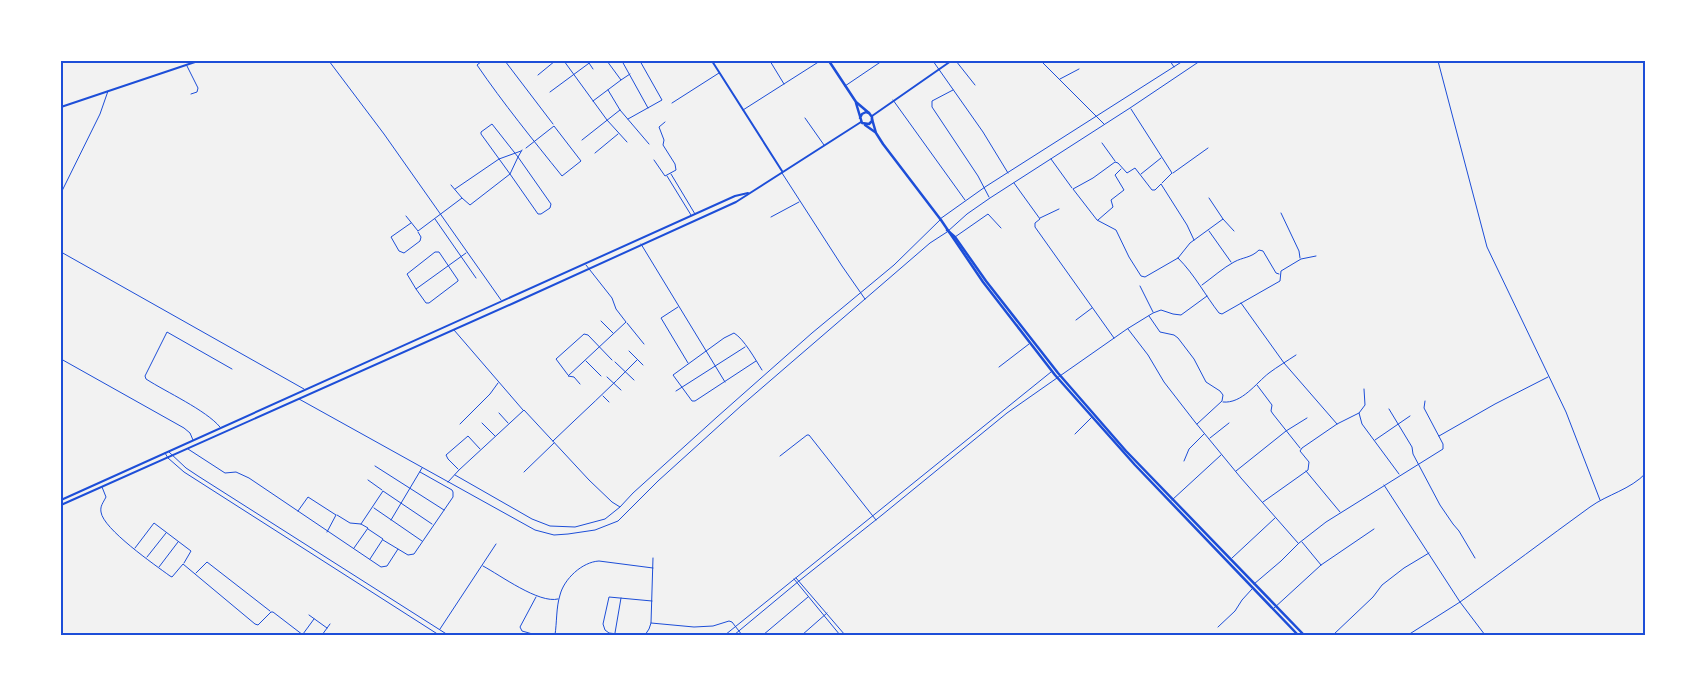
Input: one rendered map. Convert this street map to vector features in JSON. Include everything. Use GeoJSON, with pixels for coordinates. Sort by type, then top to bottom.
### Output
{"type":"FeatureCollection","features":[{"type":"Feature","properties":{"kind":"main road"},"geometry":{"type":"LineString","coordinates":[[829,61],[856,102],[871,116],[876,133]]}},
{"type":"Feature","properties":{"kind":"main road"},"geometry":{"type":"LineString","coordinates":[[856,102],[861,121],[876,133],[1030,343],[1054,370],[1062,376],[1126,452],[1220,554],[1304,635]]}},
{"type":"Feature","properties":{"kind":"main road"},"geometry":{"type":"LineString","coordinates":[[861,121],[863,113],[871,116]]}},
{"type":"Feature","properties":{"kind":"main road"},"geometry":{"type":"LineString","coordinates":[[861,121],[869,124],[871,116]]}},
{"type":"Feature","properties":{"kind":"main road"},"geometry":{"type":"LineString","coordinates":[[947,230],[955,237],[1054,370],[1056,376],[1172,502],[1222,551],[1252,586]]}},
{"type":"Feature","properties":{"kind":"main road"},"geometry":{"type":"LineString","coordinates":[[1274,608],[1298,635]]}},
{"type":"Feature","properties":{"kind":"street"},"geometry":{"type":"LineString","coordinates":[[61,107],[198,61]]}},
{"type":"Feature","properties":{"kind":"street"},"geometry":{"type":"LineString","coordinates":[[329,61],[502,301]]}},
{"type":"Feature","properties":{"kind":"street"},"geometry":{"type":"LineString","coordinates":[[482,61],[477,65],[494,90],[562,176],[581,161],[505,61]]}},
{"type":"Feature","properties":{"kind":"street"},"geometry":{"type":"LineString","coordinates":[[538,75],[555,61]]}},
{"type":"Feature","properties":{"kind":"street"},"geometry":{"type":"LineString","coordinates":[[564,61],[593,102],[627,142]]}},
{"type":"Feature","properties":{"kind":"street"},"geometry":{"type":"LineString","coordinates":[[550,92],[592,61]]}},
{"type":"Feature","properties":{"kind":"street"},"geometry":{"type":"LineString","coordinates":[[607,61],[621,80]]}},
{"type":"Feature","properties":{"kind":"street"},"geometry":{"type":"LineString","coordinates":[[622,61],[648,108]]}},
{"type":"Feature","properties":{"kind":"street"},"geometry":{"type":"LineString","coordinates":[[628,119],[662,100],[640,61]]}},
{"type":"Feature","properties":{"kind":"street"},"geometry":{"type":"LineString","coordinates":[[712,61],[799,201],[866,299]]}},
{"type":"Feature","properties":{"kind":"street"},"geometry":{"type":"LineString","coordinates":[[770,61],[784,84]]}},
{"type":"Feature","properties":{"kind":"street"},"geometry":{"type":"LineString","coordinates":[[743,110],[820,61]]}},
{"type":"Feature","properties":{"kind":"street"},"geometry":{"type":"LineString","coordinates":[[845,87],[882,61]]}},
{"type":"Feature","properties":{"kind":"street"},"geometry":{"type":"LineString","coordinates":[[933,61],[1008,173]]}},
{"type":"Feature","properties":{"kind":"street"},"geometry":{"type":"LineString","coordinates":[[871,116],[952,61]]}},
{"type":"Feature","properties":{"kind":"street"},"geometry":{"type":"LineString","coordinates":[[956,61],[975,85]]}},
{"type":"Feature","properties":{"kind":"street"},"geometry":{"type":"LineString","coordinates":[[1041,61],[1103,123]]}},
{"type":"Feature","properties":{"kind":"street"},"geometry":{"type":"LineString","coordinates":[[1170,61],[1174,67]]}},
{"type":"Feature","properties":{"kind":"street"},"geometry":{"type":"LineString","coordinates":[[454,476],[532,520],[550,526],[575,527],[605,519],[744,394],[894,265],[940,220],[965,201],[1182,61]]}},
{"type":"Feature","properties":{"kind":"street"},"geometry":{"type":"LineString","coordinates":[[299,399],[535,530],[554,535],[595,530],[613,523],[622,517],[748,398],[921,250],[967,214],[989,197],[1051,159],[1103,123],[1130,108],[1200,61]]}},
{"type":"Feature","properties":{"kind":"street"},"geometry":{"type":"LineString","coordinates":[[1438,61],[1486,247],[1566,412],[1600,500]]}},
{"type":"Feature","properties":{"kind":"street"},"geometry":{"type":"LineString","coordinates":[[589,63],[593,69]]}},
{"type":"Feature","properties":{"kind":"street"},"geometry":{"type":"LineString","coordinates":[[187,65],[198,88],[198,91],[191,94]]}},
{"type":"Feature","properties":{"kind":"street"},"geometry":{"type":"LineString","coordinates":[[1060,80],[1079,69]]}},
{"type":"Feature","properties":{"kind":"street"},"geometry":{"type":"LineString","coordinates":[[672,103],[720,72]]}},
{"type":"Feature","properties":{"kind":"street"},"geometry":{"type":"LineString","coordinates":[[593,102],[630,74]]}},
{"type":"Feature","properties":{"kind":"street"},"geometry":{"type":"LineString","coordinates":[[608,90],[620,110],[649,144]]}},
{"type":"Feature","properties":{"kind":"street"},"geometry":{"type":"LineString","coordinates":[[953,90],[932,101],[932,107],[989,197]]}},
{"type":"Feature","properties":{"kind":"street"},"geometry":{"type":"LineString","coordinates":[[61,194],[100,114],[108,91]]}},
{"type":"Feature","properties":{"kind":"street"},"geometry":{"type":"LineString","coordinates":[[893,100],[965,201]]}},
{"type":"Feature","properties":{"kind":"street"},"geometry":{"type":"LineString","coordinates":[[1130,108],[1172,173]]}},
{"type":"Feature","properties":{"kind":"street"},"geometry":{"type":"LineString","coordinates":[[582,140],[620,110]]}},
{"type":"Feature","properties":{"kind":"street"},"geometry":{"type":"LineString","coordinates":[[805,118],[824,145]]}},
{"type":"Feature","properties":{"kind":"street"},"geometry":{"type":"LineString","coordinates":[[61,505],[103,488],[736,202],[861,121]]}},
{"type":"Feature","properties":{"kind":"street"},"geometry":{"type":"LineString","coordinates":[[665,122],[659,127],[664,140],[663,144],[676,166],[676,170],[667,176]]}},
{"type":"Feature","properties":{"kind":"street"},"geometry":{"type":"LineString","coordinates":[[492,124],[518,157],[551,204],[550,208],[542,214],[538,214],[481,133],[492,124]]}},
{"type":"Feature","properties":{"kind":"street"},"geometry":{"type":"LineString","coordinates":[[526,148],[554,126]]}},
{"type":"Feature","properties":{"kind":"street"},"geometry":{"type":"LineString","coordinates":[[595,153],[619,134]]}},
{"type":"Feature","properties":{"kind":"street"},"geometry":{"type":"LineString","coordinates":[[1102,143],[1127,173],[1135,168],[1152,190],[1155,190],[1172,173],[1208,148]]}},
{"type":"Feature","properties":{"kind":"street"},"geometry":{"type":"LineString","coordinates":[[452,185],[455,190],[462,198],[470,205],[510,174],[522,150],[499,159],[455,190]]}},
{"type":"Feature","properties":{"kind":"street"},"geometry":{"type":"LineString","coordinates":[[1140,174],[1162,157]]}},
{"type":"Feature","properties":{"kind":"street"},"geometry":{"type":"LineString","coordinates":[[1051,159],[1097,220],[1118,233],[1129,257],[1143,277],[1148,276],[1178,258],[1194,240],[1223,219]]}},
{"type":"Feature","properties":{"kind":"street"},"geometry":{"type":"LineString","coordinates":[[654,160],[664,176],[667,176],[691,216]]}},
{"type":"Feature","properties":{"kind":"street"},"geometry":{"type":"LineString","coordinates":[[1073,189],[1116,162]]}},
{"type":"Feature","properties":{"kind":"street"},"geometry":{"type":"LineString","coordinates":[[1097,220],[1113,207],[1111,200],[1124,189],[1115,175],[1122,168]]}},
{"type":"Feature","properties":{"kind":"street"},"geometry":{"type":"LineString","coordinates":[[671,174],[695,214]]}},
{"type":"Feature","properties":{"kind":"street"},"geometry":{"type":"LineString","coordinates":[[1014,182],[1040,219]]}},
{"type":"Feature","properties":{"kind":"street"},"geometry":{"type":"LineString","coordinates":[[1162,184],[1194,240]]}},
{"type":"Feature","properties":{"kind":"street"},"geometry":{"type":"LineString","coordinates":[[61,500],[735,196],[750,192]]}},
{"type":"Feature","properties":{"kind":"street"},"geometry":{"type":"LineString","coordinates":[[418,231],[462,198]]}},
{"type":"Feature","properties":{"kind":"street"},"geometry":{"type":"LineString","coordinates":[[1209,198],[1234,232]]}},
{"type":"Feature","properties":{"kind":"street"},"geometry":{"type":"LineString","coordinates":[[771,217],[799,201]]}},
{"type":"Feature","properties":{"kind":"street"},"geometry":{"type":"LineString","coordinates":[[1059,209],[1040,219],[1034,226],[1114,339]]}},
{"type":"Feature","properties":{"kind":"street"},"geometry":{"type":"LineString","coordinates":[[1281,213],[1299,251],[1300,259]]}},
{"type":"Feature","properties":{"kind":"street"},"geometry":{"type":"LineString","coordinates":[[955,237],[988,214],[1000,228]]}},
{"type":"Feature","properties":{"kind":"street"},"geometry":{"type":"LineString","coordinates":[[406,216],[418,231],[421,237],[420,241],[404,253],[399,252],[391,237],[411,223]]}},
{"type":"Feature","properties":{"kind":"street"},"geometry":{"type":"LineString","coordinates":[[434,219],[476,278]]}},
{"type":"Feature","properties":{"kind":"street"},"geometry":{"type":"LineString","coordinates":[[1209,230],[1232,263]]}},
{"type":"Feature","properties":{"kind":"street"},"geometry":{"type":"LineString","coordinates":[[641,244],[725,382]]}},
{"type":"Feature","properties":{"kind":"street"},"geometry":{"type":"LineString","coordinates":[[1201,285],[1232,263],[1251,257],[1261,250],[1276,273],[1280,274]]}},
{"type":"Feature","properties":{"kind":"street"},"geometry":{"type":"LineString","coordinates":[[61,252],[303,391]]}},
{"type":"Feature","properties":{"kind":"street"},"geometry":{"type":"LineString","coordinates":[[435,252],[439,252],[448,266],[458,282],[430,303],[426,303],[407,274],[435,252]]}},
{"type":"Feature","properties":{"kind":"street"},"geometry":{"type":"LineString","coordinates":[[416,289],[468,252]]}},
{"type":"Feature","properties":{"kind":"street"},"geometry":{"type":"LineString","coordinates":[[1178,258],[1201,285],[1221,314],[1280,281],[1281,271],[1300,259],[1316,256]]}},
{"type":"Feature","properties":{"kind":"street"},"geometry":{"type":"LineString","coordinates":[[586,264],[612,298],[616,310],[644,344]]}},
{"type":"Feature","properties":{"kind":"street"},"geometry":{"type":"LineString","coordinates":[[1140,286],[1153,313]]}},
{"type":"Feature","properties":{"kind":"street"},"geometry":{"type":"LineString","coordinates":[[734,635],[1056,376],[1062,376],[1128,328],[1153,313],[1161,310],[1181,315],[1207,296]]}},
{"type":"Feature","properties":{"kind":"street"},"geometry":{"type":"LineString","coordinates":[[1241,302],[1284,363],[1336,424]]}},
{"type":"Feature","properties":{"kind":"street"},"geometry":{"type":"LineString","coordinates":[[679,306],[661,318],[688,364]]}},
{"type":"Feature","properties":{"kind":"street"},"geometry":{"type":"LineString","coordinates":[[1076,320],[1092,307]]}},
{"type":"Feature","properties":{"kind":"street"},"geometry":{"type":"LineString","coordinates":[[1148,316],[1160,332],[1174,335],[1178,338],[1189,351],[1206,382],[1220,391],[1222,402]]}},
{"type":"Feature","properties":{"kind":"street"},"geometry":{"type":"LineString","coordinates":[[601,321],[614,334]]}},
{"type":"Feature","properties":{"kind":"street"},"geometry":{"type":"LineString","coordinates":[[568,376],[626,322]]}},
{"type":"Feature","properties":{"kind":"street"},"geometry":{"type":"LineString","coordinates":[[1128,328],[1168,387],[1197,424],[1262,503],[1299,543]]}},
{"type":"Feature","properties":{"kind":"street"},"geometry":{"type":"LineString","coordinates":[[454,329],[553,442],[607,498],[620,507]]}},
{"type":"Feature","properties":{"kind":"street"},"geometry":{"type":"LineString","coordinates":[[220,428],[213,419],[157,386],[146,379],[145,376],[167,332],[232,369]]}},
{"type":"Feature","properties":{"kind":"street"},"geometry":{"type":"LineString","coordinates":[[756,361],[695,401],[682,388],[673,374],[733,333],[746,346],[756,361],[762,370]]}},
{"type":"Feature","properties":{"kind":"street"},"geometry":{"type":"LineString","coordinates":[[580,384],[574,377],[568,376],[556,361],[584,334],[587,334],[612,360]]}},
{"type":"Feature","properties":{"kind":"street"},"geometry":{"type":"LineString","coordinates":[[999,367],[1030,343]]}},
{"type":"Feature","properties":{"kind":"street"},"geometry":{"type":"LineString","coordinates":[[676,391],[746,346]]}},
{"type":"Feature","properties":{"kind":"street"},"geometry":{"type":"LineString","coordinates":[[630,351],[643,365]]}},
{"type":"Feature","properties":{"kind":"street"},"geometry":{"type":"LineString","coordinates":[[1197,424],[1222,402],[1233,402],[1257,385],[1267,374],[1296,355]]}},
{"type":"Feature","properties":{"kind":"street"},"geometry":{"type":"LineString","coordinates":[[61,359],[184,428],[190,433],[193,440]]}},
{"type":"Feature","properties":{"kind":"street"},"geometry":{"type":"LineString","coordinates":[[524,472],[637,360]]}},
{"type":"Feature","properties":{"kind":"street"},"geometry":{"type":"LineString","coordinates":[[585,361],[601,376]]}},
{"type":"Feature","properties":{"kind":"street"},"geometry":{"type":"LineString","coordinates":[[615,362],[634,380]]}},
{"type":"Feature","properties":{"kind":"street"},"geometry":{"type":"LineString","coordinates":[[725,635],[1054,370]]}},
{"type":"Feature","properties":{"kind":"street"},"geometry":{"type":"LineString","coordinates":[[607,377],[621,390]]}},
{"type":"Feature","properties":{"kind":"street"},"geometry":{"type":"LineString","coordinates":[[1438,436],[1548,377]]}},
{"type":"Feature","properties":{"kind":"street"},"geometry":{"type":"LineString","coordinates":[[460,424],[490,394],[499,382]]}},
{"type":"Feature","properties":{"kind":"street"},"geometry":{"type":"LineString","coordinates":[[1257,385],[1272,405],[1272,412],[1301,449],[1300,451],[1310,464],[1306,471],[1262,503]]}},
{"type":"Feature","properties":{"kind":"street"},"geometry":{"type":"LineString","coordinates":[[1301,449],[1336,424],[1359,413],[1365,405],[1364,389]]}},
{"type":"Feature","properties":{"kind":"street"},"geometry":{"type":"LineString","coordinates":[[602,395],[609,402]]}},
{"type":"Feature","properties":{"kind":"street"},"geometry":{"type":"LineString","coordinates":[[1218,627],[1235,610],[1252,586],[1301,541],[1326,522],[1400,474],[1443,449],[1444,446],[1424,408],[1425,401]]}},
{"type":"Feature","properties":{"kind":"street"},"geometry":{"type":"LineString","coordinates":[[1389,409],[1412,447],[1413,454],[1440,505],[1465,539],[1475,558]]}},
{"type":"Feature","properties":{"kind":"street"},"geometry":{"type":"LineString","coordinates":[[448,482],[524,410]]}},
{"type":"Feature","properties":{"kind":"street"},"geometry":{"type":"LineString","coordinates":[[499,413],[508,424]]}},
{"type":"Feature","properties":{"kind":"street"},"geometry":{"type":"LineString","coordinates":[[1359,413],[1362,424],[1400,474]]}},
{"type":"Feature","properties":{"kind":"street"},"geometry":{"type":"LineString","coordinates":[[1374,441],[1410,416]]}},
{"type":"Feature","properties":{"kind":"street"},"geometry":{"type":"LineString","coordinates":[[1075,434],[1092,417]]}},
{"type":"Feature","properties":{"kind":"street"},"geometry":{"type":"LineString","coordinates":[[1235,471],[1286,431],[1308,418]]}},
{"type":"Feature","properties":{"kind":"street"},"geometry":{"type":"LineString","coordinates":[[482,423],[495,436]]}},
{"type":"Feature","properties":{"kind":"street"},"geometry":{"type":"LineString","coordinates":[[1209,439],[1229,423]]}},
{"type":"Feature","properties":{"kind":"street"},"geometry":{"type":"LineString","coordinates":[[1184,462],[1190,449],[1205,434]]}},
{"type":"Feature","properties":{"kind":"street"},"geometry":{"type":"LineString","coordinates":[[780,456],[805,436],[809,435],[876,520]]}},
{"type":"Feature","properties":{"kind":"street"},"geometry":{"type":"LineString","coordinates":[[459,470],[446,456],[465,438],[469,436],[481,450]]}},
{"type":"Feature","properties":{"kind":"street"},"geometry":{"type":"LineString","coordinates":[[188,449],[225,473],[236,472],[249,478],[326,532],[381,567],[384,567],[398,549]]}},
{"type":"Feature","properties":{"kind":"street"},"geometry":{"type":"LineString","coordinates":[[168,452],[198,476],[448,635]]}},
{"type":"Feature","properties":{"kind":"street"},"geometry":{"type":"LineString","coordinates":[[164,453],[184,472],[439,635]]}},
{"type":"Feature","properties":{"kind":"street"},"geometry":{"type":"LineString","coordinates":[[1172,502],[1222,454]]}},
{"type":"Feature","properties":{"kind":"street"},"geometry":{"type":"LineString","coordinates":[[374,466],[444,510]]}},
{"type":"Feature","properties":{"kind":"street"},"geometry":{"type":"LineString","coordinates":[[391,520],[422,468]]}},
{"type":"Feature","properties":{"kind":"street"},"geometry":{"type":"LineString","coordinates":[[1306,471],[1340,513]]}},
{"type":"Feature","properties":{"kind":"street"},"geometry":{"type":"LineString","coordinates":[[297,512],[306,498],[309,497],[336,515],[353,524],[361,524],[398,549],[411,555],[453,497],[453,491],[420,472]]}},
{"type":"Feature","properties":{"kind":"street"},"geometry":{"type":"LineString","coordinates":[[1408,635],[1460,602],[1600,500],[1634,484],[1646,474]]}},
{"type":"Feature","properties":{"kind":"street"},"geometry":{"type":"LineString","coordinates":[[368,480],[434,524]]}},
{"type":"Feature","properties":{"kind":"street"},"geometry":{"type":"LineString","coordinates":[[1384,485],[1460,602],[1485,635]]}},
{"type":"Feature","properties":{"kind":"street"},"geometry":{"type":"LineString","coordinates":[[103,488],[106,495],[101,511],[104,521],[146,558],[171,577],[191,552],[154,523],[135,548]]}},
{"type":"Feature","properties":{"kind":"street"},"geometry":{"type":"LineString","coordinates":[[361,524],[383,491]]}},
{"type":"Feature","properties":{"kind":"street"},"geometry":{"type":"LineString","coordinates":[[886,505],[890,509]]}},
{"type":"Feature","properties":{"kind":"street"},"geometry":{"type":"LineString","coordinates":[[373,507],[422,542]]}},
{"type":"Feature","properties":{"kind":"street"},"geometry":{"type":"LineString","coordinates":[[326,532],[336,515]]}},
{"type":"Feature","properties":{"kind":"street"},"geometry":{"type":"LineString","coordinates":[[1230,560],[1276,518]]}},
{"type":"Feature","properties":{"kind":"street"},"geometry":{"type":"LineString","coordinates":[[353,550],[368,528]]}},
{"type":"Feature","properties":{"kind":"street"},"geometry":{"type":"LineString","coordinates":[[1274,608],[1321,565],[1374,529]]}},
{"type":"Feature","properties":{"kind":"street"},"geometry":{"type":"LineString","coordinates":[[146,558],[166,532]]}},
{"type":"Feature","properties":{"kind":"street"},"geometry":{"type":"LineString","coordinates":[[369,560],[382,539]]}},
{"type":"Feature","properties":{"kind":"street"},"geometry":{"type":"LineString","coordinates":[[1301,541],[1321,565]]}},
{"type":"Feature","properties":{"kind":"street"},"geometry":{"type":"LineString","coordinates":[[159,568],[179,542]]}},
{"type":"Feature","properties":{"kind":"street"},"geometry":{"type":"LineString","coordinates":[[440,629],[496,544]]}},
{"type":"Feature","properties":{"kind":"street"},"geometry":{"type":"LineString","coordinates":[[1333,635],[1373,597],[1382,585],[1404,568],[1429,553]]}},
{"type":"Feature","properties":{"kind":"street"},"geometry":{"type":"LineString","coordinates":[[645,635],[651,623],[653,558]]}},
{"type":"Feature","properties":{"kind":"street"},"geometry":{"type":"LineString","coordinates":[[555,635],[561,590],[570,577],[581,568],[593,561],[653,568]]}},
{"type":"Feature","properties":{"kind":"street"},"geometry":{"type":"LineString","coordinates":[[195,573],[207,562],[271,612],[303,634],[314,619]]}},
{"type":"Feature","properties":{"kind":"street"},"geometry":{"type":"LineString","coordinates":[[183,564],[255,624],[260,623],[271,612]]}},
{"type":"Feature","properties":{"kind":"street"},"geometry":{"type":"LineString","coordinates":[[482,565],[536,596],[552,600],[559,598]]}},
{"type":"Feature","properties":{"kind":"street"},"geometry":{"type":"LineString","coordinates":[[795,578],[843,634]]}},
{"type":"Feature","properties":{"kind":"street"},"geometry":{"type":"LineString","coordinates":[[536,596],[520,627],[522,630],[536,635]]}},
{"type":"Feature","properties":{"kind":"street"},"geometry":{"type":"LineString","coordinates":[[626,635],[606,632],[604,627],[607,601],[610,596],[652,601]]}},
{"type":"Feature","properties":{"kind":"street"},"geometry":{"type":"LineString","coordinates":[[763,635],[810,596]]}},
{"type":"Feature","properties":{"kind":"street"},"geometry":{"type":"LineString","coordinates":[[615,634],[621,598]]}},
{"type":"Feature","properties":{"kind":"street"},"geometry":{"type":"LineString","coordinates":[[826,614],[843,634]]}},
{"type":"Feature","properties":{"kind":"street"},"geometry":{"type":"LineString","coordinates":[[802,635],[826,614]]}},
{"type":"Feature","properties":{"kind":"street"},"geometry":{"type":"LineString","coordinates":[[309,616],[327,628]]}},
{"type":"Feature","properties":{"kind":"street"},"geometry":{"type":"LineString","coordinates":[[417,620],[420,616]]}},
{"type":"Feature","properties":{"kind":"street"},"geometry":{"type":"LineString","coordinates":[[651,623],[694,627],[713,626],[729,621],[736,626],[742,635]]}},
{"type":"Feature","properties":{"kind":"street"},"geometry":{"type":"LineString","coordinates":[[322,635],[330,624]]}},
{"type":"Feature","properties":{"kind":"street"},"geometry":{"type":"LineString","coordinates":[[1413,632],[1416,635]]}}]}
